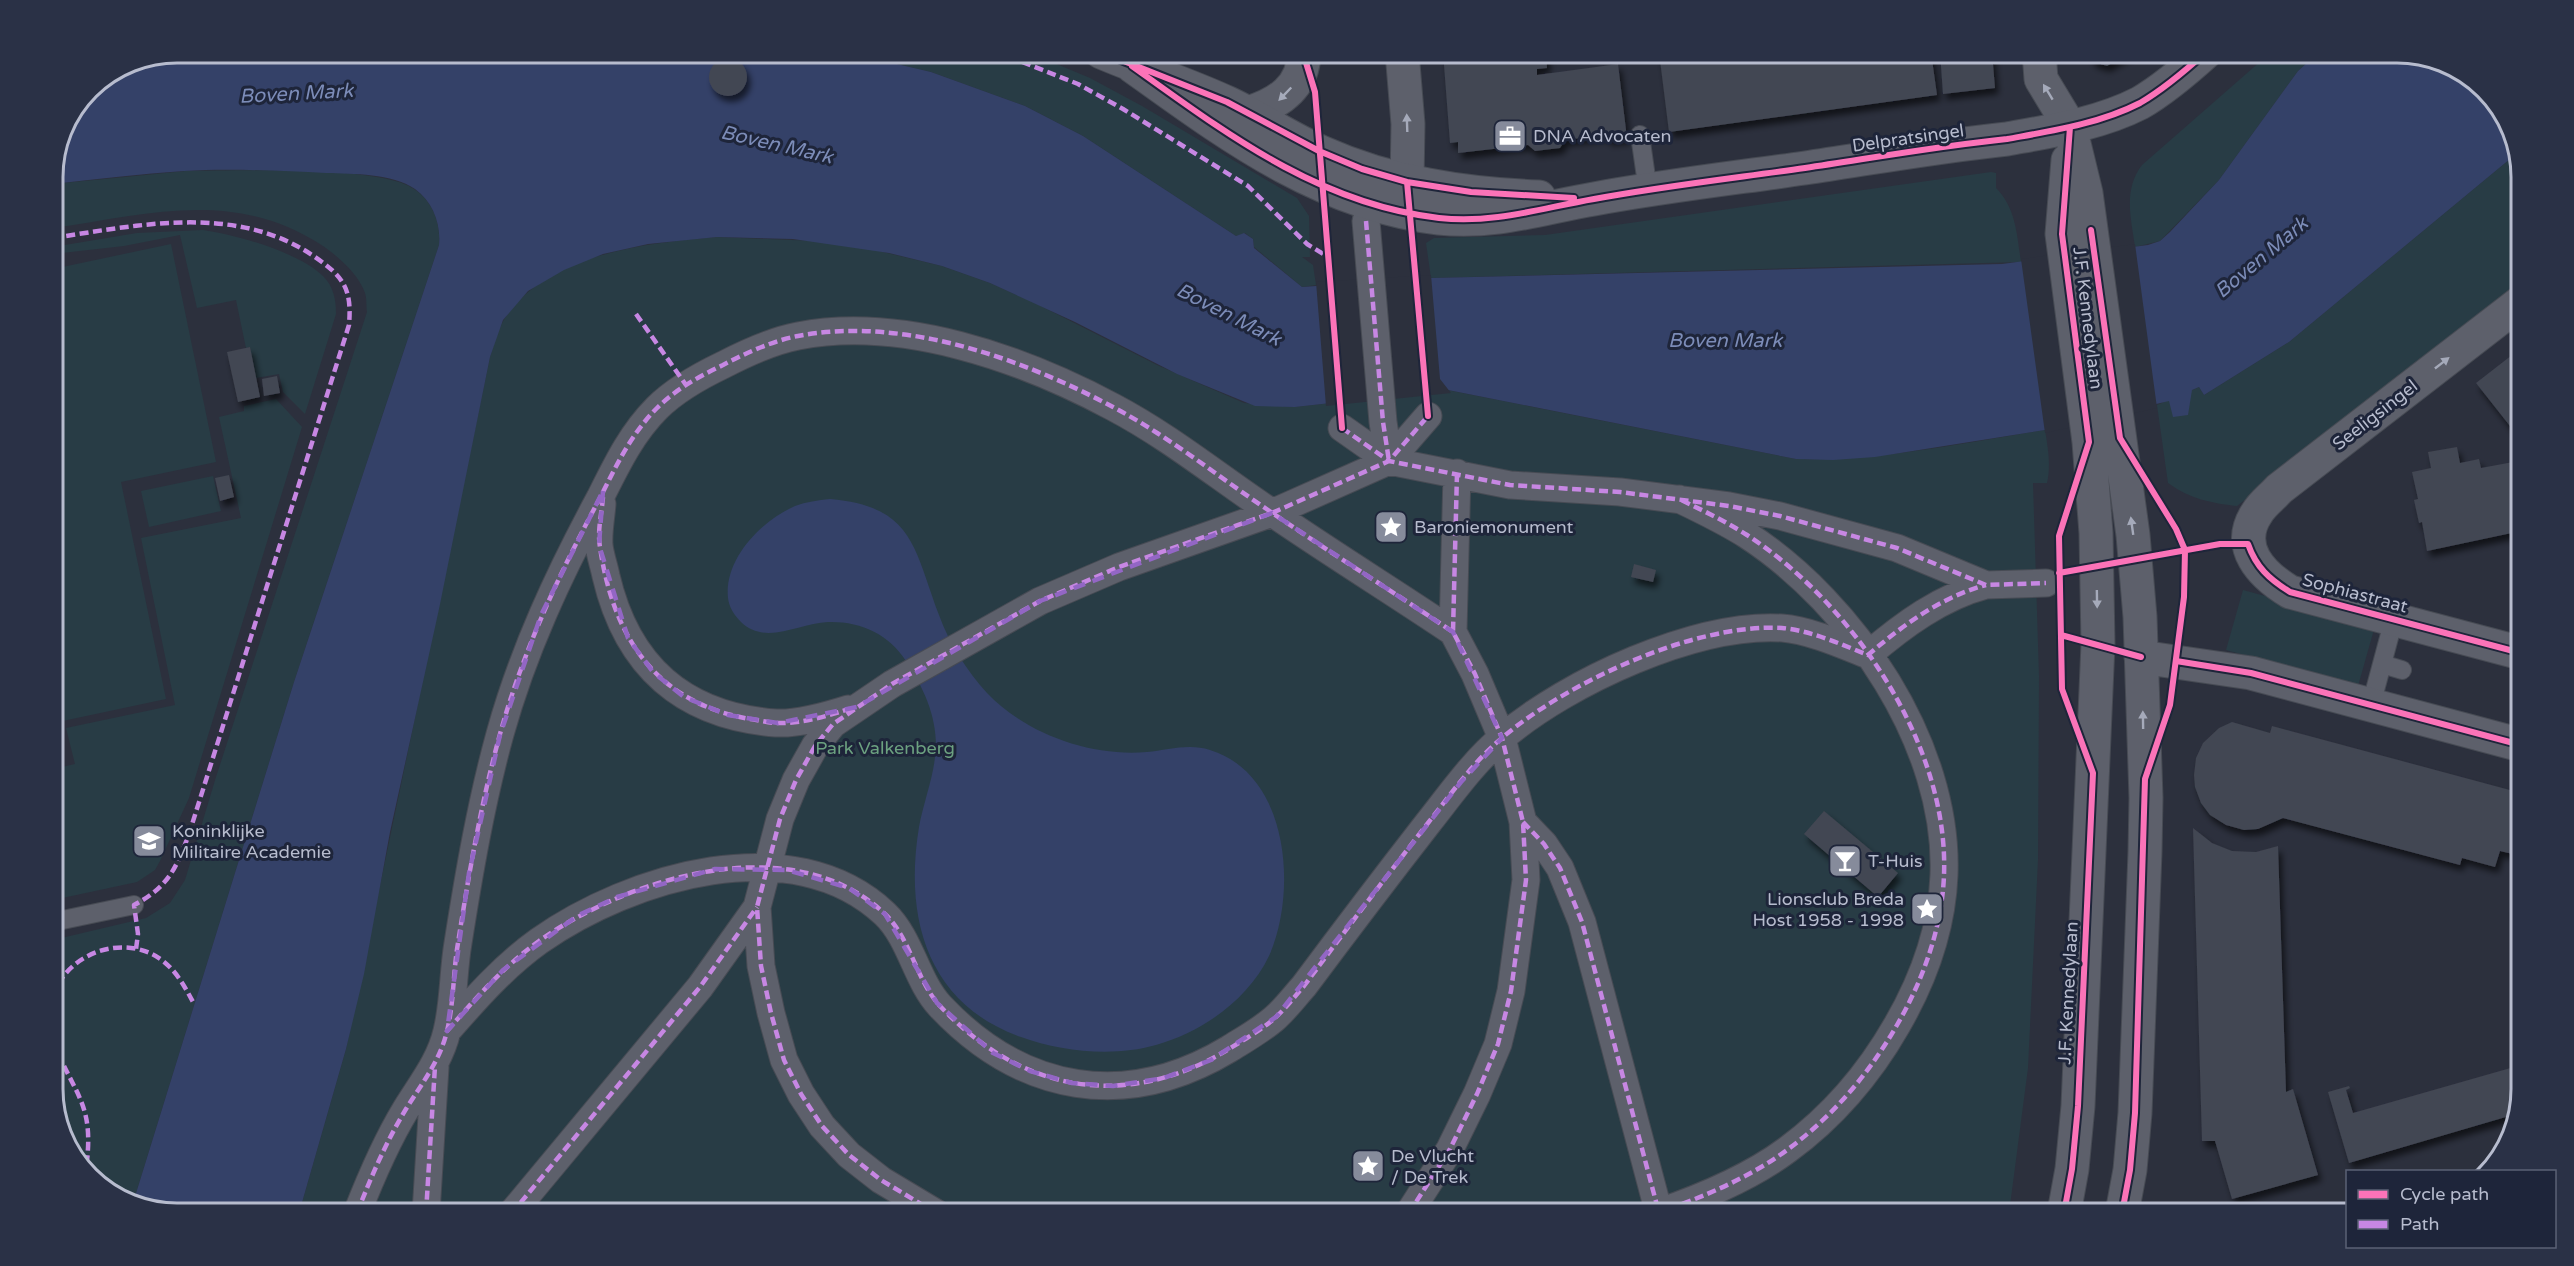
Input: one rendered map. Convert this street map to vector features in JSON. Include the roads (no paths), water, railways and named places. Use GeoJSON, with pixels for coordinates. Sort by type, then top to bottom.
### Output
{"type":"FeatureCollection","features":[{"type":"Feature","properties":{"kind":"street"},"geometry":{"type":"LineString","coordinates":[[1125,63],[1227,102],[1319,151],[1365,197],[1383,422],[1389,461]]}},
{"type":"Feature","properties":{"kind":"street"},"geometry":{"type":"LineString","coordinates":[[1248,113],[1274,104],[1290,90],[1298,76],[1301,63]]}},
{"type":"Feature","properties":{"kind":"street"},"geometry":{"type":"LineString","coordinates":[[1403,63],[1408,124],[1407,182]]}},
{"type":"Feature","properties":{"kind":"street"},"geometry":{"type":"LineString","coordinates":[[2040,63],[2041,79],[2070,127]]}},
{"type":"Feature","properties":{"kind":"street","name":"Delpratsingel"},"geometry":{"type":"LineString","coordinates":[[1365,197],[1439,218],[1472,220],[1520,216],[1594,199],[2007,139],[2070,127],[2110,115],[2139,103],[2171,82],[2193,63]]}},
{"type":"Feature","properties":{"kind":"street"},"geometry":{"type":"LineString","coordinates":[[1132,66],[1213,124],[1269,160],[1316,183],[1365,197]]}},
{"type":"Feature","properties":{"kind":"street","name":"J.F. Kennedylaan"},"geometry":{"type":"LineString","coordinates":[[2070,127],[2077,232],[2104,440],[2133,535],[2141,657],[2146,798],[2145,852],[2135,1113],[2130,1170],[2124,1203]]}},
{"type":"Feature","properties":{"kind":"street","name":"Delpratsingel"},"geometry":{"type":"LineString","coordinates":[[1365,197],[1407,182],[1491,195],[1594,199]]}},
{"type":"Feature","properties":{"kind":"street","name":"Seeligsingel"},"geometry":{"type":"LineString","coordinates":[[2248,543],[2250,527],[2257,513],[2279,489],[2511,310]]}},
{"type":"Feature","properties":{"kind":"street"},"geometry":{"type":"LineString","coordinates":[[361,1203],[375,1167],[405,1111],[435,1066],[447,1031],[469,873],[500,735],[520,669],[541,615],[603,491],[636,432],[658,407],[686,385],[736,358],[763,347],[795,336],[828,333],[898,333],[987,354],[1050,378],[1112,407],[1199,458],[1272,513],[1453,632],[1475,674],[1502,738],[1523,822],[1526,880],[1520,939],[1511,991],[1498,1044],[1478,1094],[1450,1149],[1416,1203]]}},
{"type":"Feature","properties":{"kind":"street"},"geometry":{"type":"LineString","coordinates":[[918,1203],[881,1180],[849,1155],[822,1126],[801,1094],[784,1060],[771,1013],[761,966],[757,907],[765,867],[784,809],[796,780],[815,746],[833,724],[892,684],[971,638],[1040,601],[1119,567],[1272,513],[1389,461],[1428,416]]}},
{"type":"Feature","properties":{"kind":"street"},"geometry":{"type":"LineString","coordinates":[[1342,428],[1389,461],[1510,485],[1620,492],[1770,514],[1897,548],[1986,585]]}},
{"type":"Feature","properties":{"kind":"street","name":"J.F. Kennedylaan"},"geometry":{"type":"LineString","coordinates":[[2066,1203],[2072,1169],[2078,1106],[2097,680],[2096,533],[2104,440]]}},
{"type":"Feature","properties":{"kind":"street"},"geometry":{"type":"LineString","coordinates":[[1453,632],[1457,473]]}},
{"type":"Feature","properties":{"kind":"street"},"geometry":{"type":"LineString","coordinates":[[603,491],[599,545],[611,594],[628,638],[653,672],[684,697],[728,715],[778,723],[819,718],[858,707]]}},
{"type":"Feature","properties":{"kind":"street"},"geometry":{"type":"LineString","coordinates":[[1679,499],[1722,520],[1780,560],[1838,616],[1868,655],[1884,678],[1915,737],[1936,790],[1942,833],[1944,876],[1938,924],[1925,967],[1905,1012],[1879,1056],[1852,1090],[1819,1124],[1785,1151],[1744,1175],[1681,1203]]}},
{"type":"Feature","properties":{"kind":"street","name":"Sophiastraat"},"geometry":{"type":"LineString","coordinates":[[2248,543],[2252,557],[2262,571],[2272,581],[2290,592],[2511,650]]}},
{"type":"Feature","properties":{"kind":"street"},"geometry":{"type":"LineString","coordinates":[[1868,655],[1909,622],[1954,596],[1986,585],[2046,584]]}},
{"type":"Feature","properties":{"kind":"street"},"geometry":{"type":"LineString","coordinates":[[447,1031],[503,970],[538,941],[577,916],[617,897],[662,882],[715,869],[765,867],[820,878],[849,888],[885,914],[904,940],[937,1003],[963,1031],[993,1053],[1030,1071],[1072,1083],[1113,1086],[1164,1078],[1211,1060],[1276,1017],[1304,986],[1461,782],[1502,738],[1568,694],[1629,663],[1672,646],[1744,630],[1783,628],[1844,645],[1868,655]]}},
{"type":"Feature","properties":{"kind":"street"},"geometry":{"type":"LineString","coordinates":[[2141,657],[2251,673],[2511,743]]}},
{"type":"Feature","properties":{"kind":"street"},"geometry":{"type":"LineString","coordinates":[[1523,822],[1544,844],[1560,868],[1582,922],[1655,1203]]}},
{"type":"Feature","properties":{"kind":"street"},"geometry":{"type":"LineString","coordinates":[[521,1203],[694,995],[757,907]]}},
{"type":"Feature","properties":{"kind":"street"},"geometry":{"type":"LineString","coordinates":[[427,1203],[435,1066]]}},
{"type":"Feature","properties":{"kind":"lane"},"geometry":{"type":"LineString","coordinates":[[1640,135],[1648,191]]}},
{"type":"Feature","properties":{"kind":"lane"},"geometry":{"type":"LineString","coordinates":[[2371,705],[2394,619]]}},
{"type":"Feature","properties":{"kind":"lane"},"geometry":{"type":"LineString","coordinates":[[2382,664],[2402,670]]}},
{"type":"Feature","properties":{"kind":"lane"},"geometry":{"type":"LineString","coordinates":[[63,920],[134,905]]}},
{"type":"Feature","properties":{"kind":"water","name":"Boven Mark"},"geometry":{"type":"Polygon","coordinates":[[[170,63],[893,63],[931,72],[1025,106],[1083,136],[1236,236],[1244,233],[1253,239],[1254,248],[1302,287],[1431,278],[2002,264],[2148,245],[2160,241],[2170,232],[2219,180],[2298,71],[2307,63],[2412,64],[2441,72],[2460,82],[2483,102],[2499,127],[2510,159],[2289,342],[2204,395],[2199,387],[2192,390],[2188,415],[2173,417],[2169,401],[2045,430],[1875,457],[1833,460],[1796,459],[1448,390],[1295,407],[1255,406],[1177,374],[1075,322],[990,283],[942,266],[889,253],[793,239],[717,237],[648,244],[603,254],[564,270],[528,291],[503,320],[490,357],[439,609],[390,832],[364,974],[346,1049],[302,1203],[177,1203],[155,1201],[135,1195],[294,682],[439,245],[439,229],[431,207],[421,194],[406,184],[384,177],[255,170],[202,170],[63,183],[64,162],[69,140],[91,102],[120,78],[155,65],[170,63]]]}},
{"type":"Feature","properties":{"kind":"water"},"geometry":{"type":"Polygon","coordinates":[[[830,499],[858,503],[879,511],[895,521],[907,535],[916,551],[943,625],[959,656],[987,693],[1021,720],[1061,740],[1104,751],[1147,752],[1186,747],[1210,750],[1236,763],[1257,783],[1271,809],[1280,838],[1284,869],[1283,900],[1278,929],[1269,956],[1249,987],[1222,1012],[1190,1032],[1156,1045],[1123,1051],[1088,1051],[1037,1042],[989,1022],[963,1003],[943,980],[929,954],[920,925],[915,894],[915,861],[919,827],[932,777],[936,746],[931,712],[918,681],[906,661],[891,643],[873,631],[851,624],[828,622],[772,633],[761,632],[751,629],[736,617],[728,598],[728,583],[732,569],[738,556],[758,531],[795,506],[830,499]]]}},
{"type":"Feature","properties":{"kind":"place","name":"DNA Advocaten"},"geometry":{"type":"Point","coordinates":[1510,136]}},
{"type":"Feature","properties":{"kind":"place","name":"Baroniemonument"},"geometry":{"type":"Point","coordinates":[1391,527]}},
{"type":"Feature","properties":{"kind":"place","name":"Koninklijke Militaire Academie"},"geometry":{"type":"Point","coordinates":[149,841]}},
{"type":"Feature","properties":{"kind":"place","name":"T-Huis"},"geometry":{"type":"Point","coordinates":[1845,861]}},
{"type":"Feature","properties":{"kind":"place","name":"Lionsclub Breda Host 1958 - 1998"},"geometry":{"type":"Point","coordinates":[1927,909]}},
{"type":"Feature","properties":{"kind":"place","name":"De Vlucht / De Trek"},"geometry":{"type":"Point","coordinates":[1368,1166]}},
{"type":"Feature","properties":{"kind":"park label","name":"Park Valkenberg"},"geometry":{"type":"Point","coordinates":[885,748]}}]}
